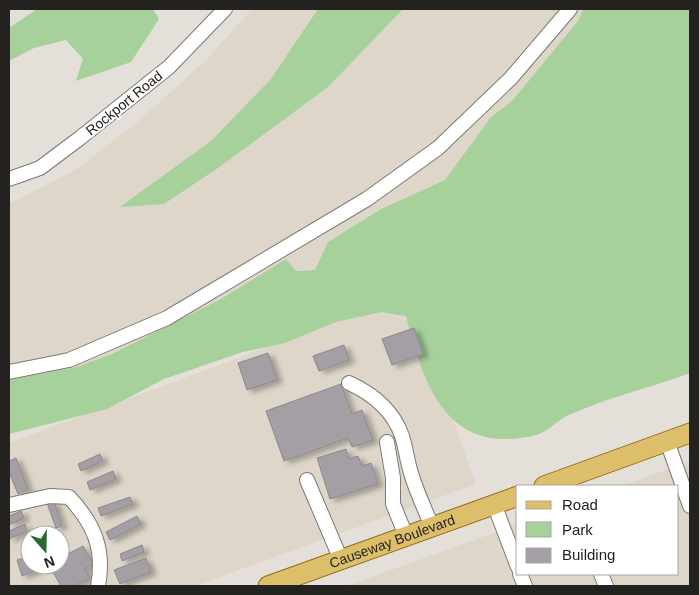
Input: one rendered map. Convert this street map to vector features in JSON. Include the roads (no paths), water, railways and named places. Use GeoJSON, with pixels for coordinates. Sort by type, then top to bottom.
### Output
{"type":"FeatureCollection","features":[{"type":"Feature","properties":{"kind":"main road"},"geometry":{"type":"LineString","coordinates":[[550,485],[567,482],[690,433]]}},
{"type":"Feature","properties":{"kind":"main road","name":"Causeway Boulevard"},"geometry":{"type":"LineString","coordinates":[[268,586],[516,497]]}},
{"type":"Feature","properties":{"kind":"street","name":"Rockport Road"},"geometry":{"type":"LineString","coordinates":[[9,179],[40,168],[80,138],[169,67],[225,9]]}},
{"type":"Feature","properties":{"kind":"street"},"geometry":{"type":"LineString","coordinates":[[9,372],[70,360],[167,318],[367,199],[438,148],[511,78],[570,9]]}},
{"type":"Feature","properties":{"kind":"street"},"geometry":{"type":"LineString","coordinates":[[349,383],[368,392],[390,413],[402,437],[410,473],[432,527]]}},
{"type":"Feature","properties":{"kind":"street"},"geometry":{"type":"LineString","coordinates":[[667,441],[690,506]]}},
{"type":"Feature","properties":{"kind":"street"},"geometry":{"type":"LineString","coordinates":[[387,442],[393,478],[393,504],[406,536]]}},
{"type":"Feature","properties":{"kind":"street"},"geometry":{"type":"LineString","coordinates":[[307,480],[341,560]]}},
{"type":"Feature","properties":{"kind":"street"},"geometry":{"type":"LineString","coordinates":[[9,504],[50,496],[69,497],[79,508],[97,537],[102,565],[98,586]]}},
{"type":"Feature","properties":{"kind":"street"},"geometry":{"type":"LineString","coordinates":[[494,504],[516,562]]}}]}
